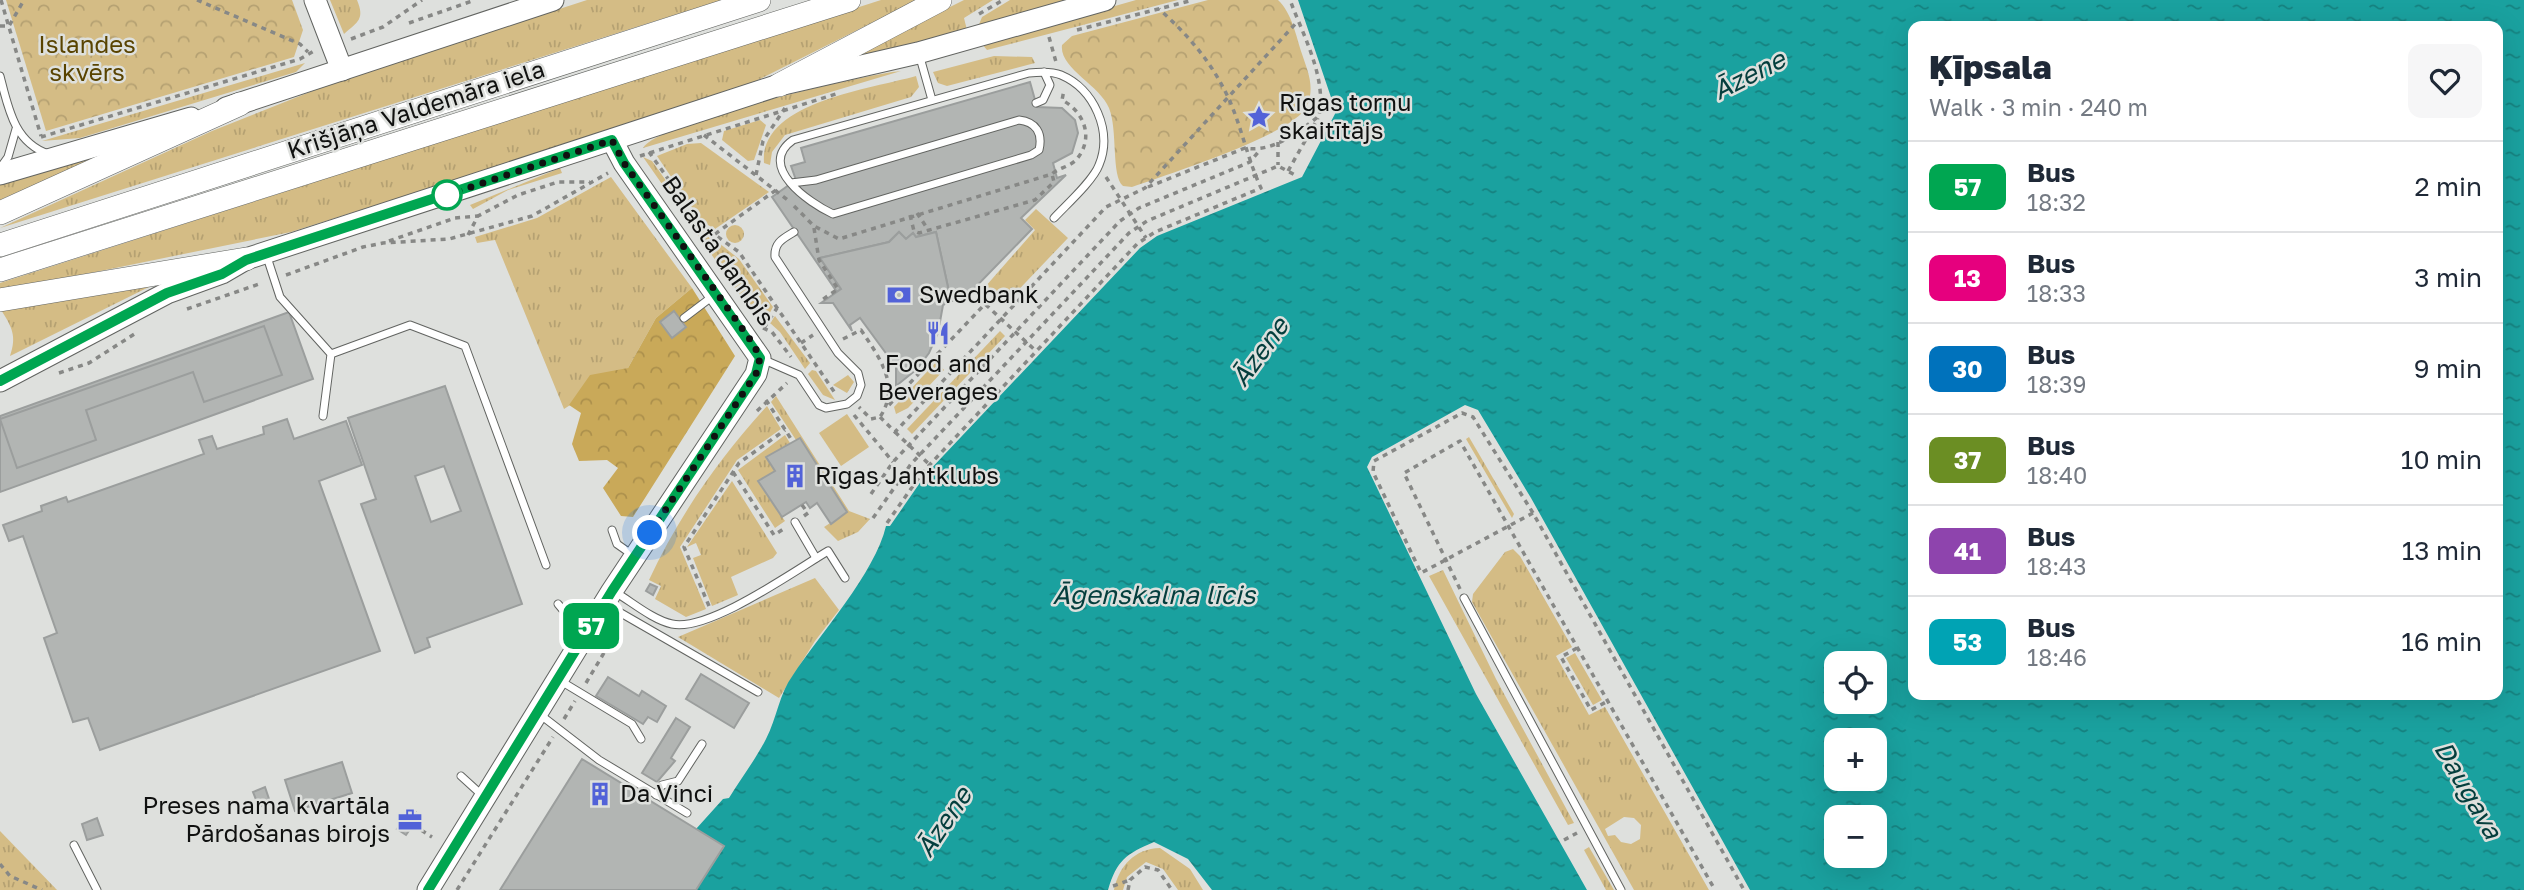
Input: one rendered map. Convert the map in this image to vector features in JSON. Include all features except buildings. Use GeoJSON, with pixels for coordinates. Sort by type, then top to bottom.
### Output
{"type":"FeatureCollection","features":[{"type":"Feature","properties":{"kind":"main road","name":"Krišjāņa Valdemāra iela"},"geometry":{"type":"LineString","coordinates":[[0,245],[759,0]]}},
{"type":"Feature","properties":{"kind":"main road","name":"Krišjāņa Valdemāra iela"},"geometry":{"type":"LineString","coordinates":[[0,270],[849,0]]}},
{"type":"Feature","properties":{"kind":"main road"},"geometry":{"type":"LineString","coordinates":[[779,85],[940,0]]}},
{"type":"Feature","properties":{"kind":"main road"},"geometry":{"type":"LineString","coordinates":[[0,213],[240,104]]}},
{"type":"Feature","properties":{"kind":"main road"},"geometry":{"type":"LineString","coordinates":[[0,300],[256,257]]}},
{"type":"Feature","properties":{"kind":"street"},"geometry":{"type":"LineString","coordinates":[[315,0],[341,70]]}},
{"type":"Feature","properties":{"kind":"street"},"geometry":{"type":"LineString","coordinates":[[0,174],[240,104],[553,0]]}},
{"type":"Feature","properties":{"kind":"street"},"geometry":{"type":"LineString","coordinates":[[0,381],[167,293],[222,274],[256,257],[779,85],[918,53],[1105,0]]}},
{"type":"Feature","properties":{"kind":"street","name":"Balasta dambis"},"geometry":{"type":"LineString","coordinates":[[428,890],[589,628],[756,374],[757,351],[624,163],[612,140]]}},
{"type":"Feature","properties":{"kind":"lane"},"geometry":{"type":"LineString","coordinates":[[918,53],[932,100]]}},
{"type":"Feature","properties":{"kind":"lane"},"geometry":{"type":"LineString","coordinates":[[1036,103],[1043,100],[1050,85],[1044,72]]}},
{"type":"Feature","properties":{"kind":"lane"},"geometry":{"type":"LineString","coordinates":[[791,183],[816,180],[1019,120],[1028,121],[1037,128],[1041,140],[1039,150],[1031,155],[833,214],[815,206],[791,183],[780,163],[785,146],[793,140],[1029,73],[1044,72],[1059,74],[1090,99],[1098,111],[1104,145],[1099,167],[1054,218]]}},
{"type":"Feature","properties":{"kind":"lane"},"geometry":{"type":"LineString","coordinates":[[0,76],[2,93],[16,129],[45,154],[62,155]]}},
{"type":"Feature","properties":{"kind":"lane"},"geometry":{"type":"LineString","coordinates":[[0,168],[8,157],[16,129]]}},
{"type":"Feature","properties":{"kind":"lane"},"geometry":{"type":"LineString","coordinates":[[757,351],[799,375],[819,405],[835,409],[857,396],[861,385],[858,373],[838,353],[775,257],[774,249],[779,240],[794,232]]}},
{"type":"Feature","properties":{"kind":"lane"},"geometry":{"type":"LineString","coordinates":[[256,257],[274,279],[280,298],[331,354],[323,416]]}},
{"type":"Feature","properties":{"kind":"lane"},"geometry":{"type":"LineString","coordinates":[[684,318],[716,294]]}},
{"type":"Feature","properties":{"kind":"lane"},"geometry":{"type":"LineString","coordinates":[[331,354],[410,325],[465,346],[546,565]]}},
{"type":"Feature","properties":{"kind":"lane"},"geometry":{"type":"LineString","coordinates":[[795,522],[816,558]]}},
{"type":"Feature","properties":{"kind":"lane"},"geometry":{"type":"LineString","coordinates":[[612,530],[617,544],[635,556]]}},
{"type":"Feature","properties":{"kind":"lane"},"geometry":{"type":"LineString","coordinates":[[609,597],[669,624],[689,626],[743,603],[828,551],[845,578]]}},
{"type":"Feature","properties":{"kind":"lane"},"geometry":{"type":"LineString","coordinates":[[609,597],[627,615],[758,692]]}},
{"type":"Feature","properties":{"kind":"lane"},"geometry":{"type":"LineString","coordinates":[[1464,598],[1585,828],[1621,890]]}},
{"type":"Feature","properties":{"kind":"lane"},"geometry":{"type":"LineString","coordinates":[[558,604],[568,616],[589,628]]}},
{"type":"Feature","properties":{"kind":"lane"},"geometry":{"type":"LineString","coordinates":[[559,679],[632,724],[642,739]]}},
{"type":"Feature","properties":{"kind":"lane"},"geometry":{"type":"LineString","coordinates":[[538,713],[599,760],[687,813]]}},
{"type":"Feature","properties":{"kind":"lane"},"geometry":{"type":"LineString","coordinates":[[656,795],[662,785],[678,781],[702,744]]}},
{"type":"Feature","properties":{"kind":"lane"},"geometry":{"type":"LineString","coordinates":[[461,776],[485,798]]}},
{"type":"Feature","properties":{"kind":"lane"},"geometry":{"type":"LineString","coordinates":[[74,845],[97,890]]}},
{"type":"Feature","properties":{"kind":"path"},"geometry":{"type":"LineString","coordinates":[[1,0],[41,137]]}},
{"type":"Feature","properties":{"kind":"path"},"geometry":{"type":"LineString","coordinates":[[9,26],[24,0]]}},
{"type":"Feature","properties":{"kind":"path"},"geometry":{"type":"LineString","coordinates":[[197,0],[300,44],[308,52]]}},
{"type":"Feature","properties":{"kind":"path"},"geometry":{"type":"LineString","coordinates":[[27,141],[300,59],[308,52],[383,27],[422,0]]}},
{"type":"Feature","properties":{"kind":"path"},"geometry":{"type":"LineString","coordinates":[[410,23],[475,0]]}},
{"type":"Feature","properties":{"kind":"path"},"geometry":{"type":"LineString","coordinates":[[970,19],[1003,0]]}},
{"type":"Feature","properties":{"kind":"path"},"geometry":{"type":"LineString","coordinates":[[1073,31],[1193,0]]}},
{"type":"Feature","properties":{"kind":"path"},"geometry":{"type":"LineString","coordinates":[[1288,171],[1319,116],[1322,103],[1319,82],[1290,0]]}},
{"type":"Feature","properties":{"kind":"path"},"geometry":{"type":"LineString","coordinates":[[887,523],[930,465],[1146,238],[1261,188],[1228,96],[1200,50],[1159,9]]}},
{"type":"Feature","properties":{"kind":"path"},"geometry":{"type":"LineString","coordinates":[[1145,188],[1298,21]]}},
{"type":"Feature","properties":{"kind":"path"},"geometry":{"type":"LineString","coordinates":[[0,26],[9,26]]}},
{"type":"Feature","properties":{"kind":"path"},"geometry":{"type":"LineString","coordinates":[[1037,41],[1061,34]]}},
{"type":"Feature","properties":{"kind":"path"},"geometry":{"type":"LineString","coordinates":[[703,134],[776,190],[814,226],[839,239],[867,232],[910,215],[1052,174],[1076,160],[1086,133],[1081,116],[1062,100],[1064,92],[1049,37]]}},
{"type":"Feature","properties":{"kind":"path"},"geometry":{"type":"LineString","coordinates":[[383,243],[468,235],[533,216],[648,152],[785,108],[848,91]]}},
{"type":"Feature","properties":{"kind":"path"},"geometry":{"type":"LineString","coordinates":[[756,175],[763,141],[785,108]]}},
{"type":"Feature","properties":{"kind":"path"},"geometry":{"type":"LineString","coordinates":[[871,494],[908,445],[1130,215],[1250,162],[1259,151],[1319,116]]}},
{"type":"Feature","properties":{"kind":"path"},"geometry":{"type":"LineString","coordinates":[[1278,142],[1278,166]]}},
{"type":"Feature","properties":{"kind":"path"},"geometry":{"type":"LineString","coordinates":[[895,432],[1106,207],[1145,188],[1245,148],[1259,151]]}},
{"type":"Feature","properties":{"kind":"path"},"geometry":{"type":"LineString","coordinates":[[648,152],[701,225],[739,253],[815,365]]}},
{"type":"Feature","properties":{"kind":"path"},"geometry":{"type":"LineString","coordinates":[[1278,166],[1297,176]]}},
{"type":"Feature","properties":{"kind":"path"},"geometry":{"type":"LineString","coordinates":[[873,518],[920,455],[1138,227],[1278,166]]}},
{"type":"Feature","properties":{"kind":"path"},"geometry":{"type":"LineString","coordinates":[[1099,167],[1146,238]]}},
{"type":"Feature","properties":{"kind":"path"},"geometry":{"type":"LineString","coordinates":[[910,215],[914,231],[919,233],[1035,201],[1054,182],[1052,174]]}},
{"type":"Feature","properties":{"kind":"path"},"geometry":{"type":"LineString","coordinates":[[177,312],[455,218],[478,216],[518,195],[558,182],[592,183]]}},
{"type":"Feature","properties":{"kind":"path"},"geometry":{"type":"LineString","coordinates":[[715,234],[776,190]]}},
{"type":"Feature","properties":{"kind":"path"},"geometry":{"type":"LineString","coordinates":[[917,213],[929,231]]}},
{"type":"Feature","properties":{"kind":"path"},"geometry":{"type":"LineString","coordinates":[[468,235],[478,216]]}},
{"type":"Feature","properties":{"kind":"path"},"geometry":{"type":"LineString","coordinates":[[814,226],[819,260],[838,289],[824,298]]}},
{"type":"Feature","properties":{"kind":"path"},"geometry":{"type":"LineString","coordinates":[[887,406],[985,304],[1036,351]]}},
{"type":"Feature","properties":{"kind":"path"},"geometry":{"type":"LineString","coordinates":[[757,351],[777,308]]}},
{"type":"Feature","properties":{"kind":"path"},"geometry":{"type":"LineString","coordinates":[[51,376],[89,363],[147,326]]}},
{"type":"Feature","properties":{"kind":"path"},"geometry":{"type":"LineString","coordinates":[[751,417],[773,393]]}},
{"type":"Feature","properties":{"kind":"path"},"geometry":{"type":"LineString","coordinates":[[766,400],[793,442]]}},
{"type":"Feature","properties":{"kind":"path"},"geometry":{"type":"LineString","coordinates":[[1533,513],[1421,573],[1373,472],[1374,461],[1462,413],[1474,417],[1533,513],[1744,890]]}},
{"type":"Feature","properties":{"kind":"path"},"geometry":{"type":"LineString","coordinates":[[880,417],[930,465]]}},
{"type":"Feature","properties":{"kind":"path"},"geometry":{"type":"LineString","coordinates":[[713,616],[684,547],[739,463],[785,430]]}},
{"type":"Feature","properties":{"kind":"path"},"geometry":{"type":"LineString","coordinates":[[1464,598],[1404,473],[1460,441],[1715,890]]}},
{"type":"Feature","properties":{"kind":"path"},"geometry":{"type":"LineString","coordinates":[[733,472],[774,535],[808,513],[802,505]]}},
{"type":"Feature","properties":{"kind":"path"},"geometry":{"type":"LineString","coordinates":[[457,890],[627,615]]}},
{"type":"Feature","properties":{"kind":"path"},"geometry":{"type":"LineString","coordinates":[[1577,648],[1561,657],[1591,710],[1608,701]]}},
{"type":"Feature","properties":{"kind":"path"},"geometry":{"type":"LineString","coordinates":[[413,825],[432,837]]}},
{"type":"Feature","properties":{"kind":"path"},"geometry":{"type":"LineString","coordinates":[[1564,840],[1585,828]]}},
{"type":"Feature","properties":{"kind":"path"},"geometry":{"type":"LineString","coordinates":[[0,864],[10,876],[42,890]]}},
{"type":"Feature","properties":{"kind":"path"},"geometry":{"type":"LineString","coordinates":[[1113,886],[1130,880],[1145,867],[1158,870],[1172,890]]}},
{"type":"Feature","properties":{"kind":"path"},"geometry":{"type":"LineString","coordinates":[[1128,890],[1130,880]]}},
{"type":"Feature","properties":{"kind":"green space","name":"Islandes skvērs"},"geometry":{"type":"Polygon","coordinates":[[[6,0],[292,0],[303,30],[294,57],[46,131],[6,0]]]}},
{"type":"Feature","properties":{"kind":"green space"},"geometry":{"type":"Polygon","coordinates":[[[330,0],[357,0],[359,20],[344,34],[330,0]]]}},
{"type":"Feature","properties":{"kind":"green space"},"geometry":{"type":"Polygon","coordinates":[[[587,0],[722,0],[0,228],[212,131],[330,84],[587,0]]]}},
{"type":"Feature","properties":{"kind":"green space"},"geometry":{"type":"Polygon","coordinates":[[[881,0],[917,0],[754,82],[291,232],[42,283],[0,289],[0,283],[881,0]]]}},
{"type":"Feature","properties":{"kind":"green space"},"geometry":{"type":"Polygon","coordinates":[[[964,0],[993,0],[964,18],[967,30],[840,62],[964,0]]]}},
{"type":"Feature","properties":{"kind":"green space"},"geometry":{"type":"Polygon","coordinates":[[[1010,0],[1076,0],[978,27],[982,17],[1010,0]]]}},
{"type":"Feature","properties":{"kind":"green space"},"geometry":{"type":"Polygon","coordinates":[[[1136,0],[1178,0],[987,50],[982,44],[1136,0]]]}},
{"type":"Feature","properties":{"kind":"green space"},"geometry":{"type":"Polygon","coordinates":[[[1208,0],[1278,0],[1283,5],[1308,73],[1311,86],[1307,106],[1297,117],[1255,141],[1132,187],[1123,186],[1117,173],[1109,108],[1067,61],[1062,45],[1072,36],[1208,0]]]}},
{"type":"Feature","properties":{"kind":"green space"},"geometry":{"type":"Polygon","coordinates":[[[994,56],[1032,57],[1035,63],[947,86],[938,83],[933,72],[994,56]]]}},
{"type":"Feature","properties":{"kind":"green space"},"geometry":{"type":"Polygon","coordinates":[[[305,63],[296,72],[80,138],[42,141],[305,63]]]}},
{"type":"Feature","properties":{"kind":"green space"},"geometry":{"type":"Polygon","coordinates":[[[901,71],[643,148],[656,138],[721,113],[807,90],[901,71]]]}},
{"type":"Feature","properties":{"kind":"green space"},"geometry":{"type":"Polygon","coordinates":[[[916,76],[919,87],[911,97],[785,135],[772,152],[770,165],[764,163],[767,142],[779,125],[798,112],[847,93],[916,76]]]}},
{"type":"Feature","properties":{"kind":"green space"},"geometry":{"type":"Polygon","coordinates":[[[760,120],[766,125],[754,160],[748,161],[722,140],[724,131],[760,120]]]}},
{"type":"Feature","properties":{"kind":"green space"},"geometry":{"type":"Polygon","coordinates":[[[701,143],[769,192],[715,229],[701,221],[657,156],[687,144],[701,143]]]}},
{"type":"Feature","properties":{"kind":"green space"},"geometry":{"type":"Polygon","coordinates":[[[106,153],[0,200],[0,184],[106,153]]]}},
{"type":"Feature","properties":{"kind":"green space"},"geometry":{"type":"Polygon","coordinates":[[[643,157],[652,161],[699,227],[739,259],[773,307],[766,320],[749,308],[643,157]]]}},
{"type":"Feature","properties":{"kind":"green space"},"geometry":{"type":"Polygon","coordinates":[[[560,168],[562,173],[508,190],[473,209],[470,205],[560,168]]]}},
{"type":"Feature","properties":{"kind":"green space"},"geometry":{"type":"Polygon","coordinates":[[[611,177],[692,288],[656,318],[628,368],[564,409],[495,240],[477,243],[475,237],[537,218],[611,177]]]}},
{"type":"Feature","properties":{"kind":"green space"},"geometry":{"type":"Polygon","coordinates":[[[1036,209],[1068,238],[1004,305],[985,287],[1035,230],[1025,220],[1036,209]]]}},
{"type":"Feature","properties":{"kind":"green space"},"geometry":{"type":"Polygon","coordinates":[[[735,225],[741,228],[744,234],[741,240],[735,243],[729,240],[726,234],[729,228],[735,225]]]}},
{"type":"Feature","properties":{"kind":"green space"},"geometry":{"type":"Polygon","coordinates":[[[165,279],[10,356],[12,332],[1,310],[165,279]]]}},
{"type":"Feature","properties":{"kind":"green space"},"geometry":{"type":"Polygon","coordinates":[[[692,288],[735,356],[633,517],[621,516],[603,488],[618,468],[607,460],[579,461],[572,444],[581,413],[569,405],[590,375],[628,368],[656,318],[692,288]]]}},
{"type":"Feature","properties":{"kind":"green space"},"geometry":{"type":"Polygon","coordinates":[[[775,316],[810,363],[805,369],[780,332],[770,323],[775,316]]]}},
{"type":"Feature","properties":{"kind":"green space"},"geometry":{"type":"Polygon","coordinates":[[[1000,331],[1005,336],[912,434],[907,429],[1000,331]]]}},
{"type":"Feature","properties":{"kind":"green space"},"geometry":{"type":"Polygon","coordinates":[[[937,361],[944,370],[908,408],[896,414],[894,407],[937,361]]]}},
{"type":"Feature","properties":{"kind":"green space"},"geometry":{"type":"Polygon","coordinates":[[[812,370],[816,371],[835,400],[823,395],[808,374],[812,370]]]}},
{"type":"Feature","properties":{"kind":"green space"},"geometry":{"type":"Polygon","coordinates":[[[848,375],[854,382],[847,393],[833,385],[848,375]]]}},
{"type":"Feature","properties":{"kind":"green space"},"geometry":{"type":"Polygon","coordinates":[[[776,396],[849,511],[870,519],[858,532],[838,541],[824,527],[847,512],[800,438],[796,440],[771,402],[776,396]]]}},
{"type":"Feature","properties":{"kind":"green space"},"geometry":{"type":"Polygon","coordinates":[[[767,406],[781,429],[737,460],[680,547],[706,609],[686,617],[655,599],[661,586],[649,580],[673,533],[701,489],[767,406]]]}},
{"type":"Feature","properties":{"kind":"green space"},"geometry":{"type":"Polygon","coordinates":[[[847,414],[869,447],[841,466],[819,433],[847,414]]]}},
{"type":"Feature","properties":{"kind":"green space"},"geometry":{"type":"Polygon","coordinates":[[[785,435],[790,443],[767,457],[775,471],[758,482],[785,521],[775,528],[738,470],[785,435]]]}},
{"type":"Feature","properties":{"kind":"green space"},"geometry":{"type":"Polygon","coordinates":[[[1469,437],[1514,514],[1512,518],[1466,439],[1469,437]]]}},
{"type":"Feature","properties":{"kind":"green space"},"geometry":{"type":"Polygon","coordinates":[[[732,481],[777,553],[773,558],[731,577],[738,595],[712,606],[693,558],[701,555],[696,543],[687,547],[732,481]]]}},
{"type":"Feature","properties":{"kind":"green space"},"geometry":{"type":"Polygon","coordinates":[[[1513,549],[1520,556],[1572,647],[1556,656],[1589,715],[1605,707],[1709,890],[1634,890],[1472,602],[1473,594],[1505,552],[1513,549]],[[1624,817],[1605,829],[1608,836],[1615,835],[1621,842],[1631,844],[1640,839],[1641,825],[1634,818],[1624,817]]]}},
{"type":"Feature","properties":{"kind":"green space"},"geometry":{"type":"Polygon","coordinates":[[[1443,570],[1496,679],[1574,823],[1568,825],[1429,576],[1443,570]]]}},
{"type":"Feature","properties":{"kind":"green space"},"geometry":{"type":"Polygon","coordinates":[[[815,578],[839,610],[815,641],[779,698],[678,637],[815,578]]]}},
{"type":"Feature","properties":{"kind":"green space"},"geometry":{"type":"Polygon","coordinates":[[[1575,653],[1602,700],[1593,705],[1566,658],[1575,653]]]}},
{"type":"Feature","properties":{"kind":"green space"},"geometry":{"type":"Polygon","coordinates":[[[0,831],[57,890],[0,890],[0,831]]]}},
{"type":"Feature","properties":{"kind":"green space"},"geometry":{"type":"Polygon","coordinates":[[[1589,847],[1614,890],[1606,890],[1584,850],[1589,847]]]}},
{"type":"Feature","properties":{"kind":"green space"},"geometry":{"type":"Polygon","coordinates":[[[1160,848],[1190,869],[1203,890],[1178,890],[1163,869],[1146,862],[1127,877],[1123,890],[1114,890],[1120,873],[1129,860],[1135,855],[1160,848]]]}},
{"type":"Feature","properties":{"kind":"water"},"geometry":{"type":"Polygon","coordinates":[[[1298,0],[2524,0],[2524,890],[1750,890],[1531,498],[1478,410],[1465,405],[1372,457],[1367,467],[1476,694],[1587,890],[1212,890],[1188,859],[1154,842],[1124,859],[1108,890],[696,890],[724,847],[696,829],[723,799],[729,798],[753,761],[770,731],[788,682],[859,583],[880,544],[886,526],[890,526],[926,474],[1140,248],[1157,236],[1302,177],[1336,112],[1298,0]]]}},
{"type":"Feature","properties":{"kind":"bus line","name":"57"},"geometry":{"type":"LineString","coordinates":[[0,381],[167,293],[222,274],[246,260],[612,140],[624,163],[754,345],[760,358],[756,374],[694,463],[612,591],[428,890]]}},
{"type":"Feature","properties":{"kind":"place","name":"Rīgas torņu skaitītājs"},"geometry":{"type":"Point","coordinates":[1259,117]}},
{"type":"Feature","properties":{"kind":"place","name":"Swedbank"},"geometry":{"type":"Point","coordinates":[899,295]}},
{"type":"Feature","properties":{"kind":"place","name":"Food and Beverages"},"geometry":{"type":"Point","coordinates":[938,333]}},
{"type":"Feature","properties":{"kind":"place","name":"Rīgas Jahtklubs"},"geometry":{"type":"Point","coordinates":[795,476]}},
{"type":"Feature","properties":{"kind":"place","name":"Da Vinci"},"geometry":{"type":"Point","coordinates":[600,794]}},
{"type":"Feature","properties":{"kind":"place","name":"Preses nama kvartāla Pārdošanas birojs"},"geometry":{"type":"Point","coordinates":[410,820]}},
{"type":"Feature","properties":{"kind":"route"},"geometry":{"type":"LineString","coordinates":[[447,195],[612,140],[624,163],[754,345],[760,358],[756,374],[694,463],[650,533]]}},
{"type":"Feature","properties":{"kind":"water label","name":"Āzene"},"geometry":{"type":"Point","coordinates":[1749,75]}},
{"type":"Feature","properties":{"kind":"water label","name":"Āzene"},"geometry":{"type":"Point","coordinates":[1260,352]}},
{"type":"Feature","properties":{"kind":"water label","name":"Āgenskalna līcis"},"geometry":{"type":"Point","coordinates":[1154,595]}},
{"type":"Feature","properties":{"kind":"water label","name":"Daugava"},"geometry":{"type":"Point","coordinates":[2468,790]}},
{"type":"Feature","properties":{"kind":"water label","name":"Āzene"},"geometry":{"type":"Point","coordinates":[944,822]}}]}
